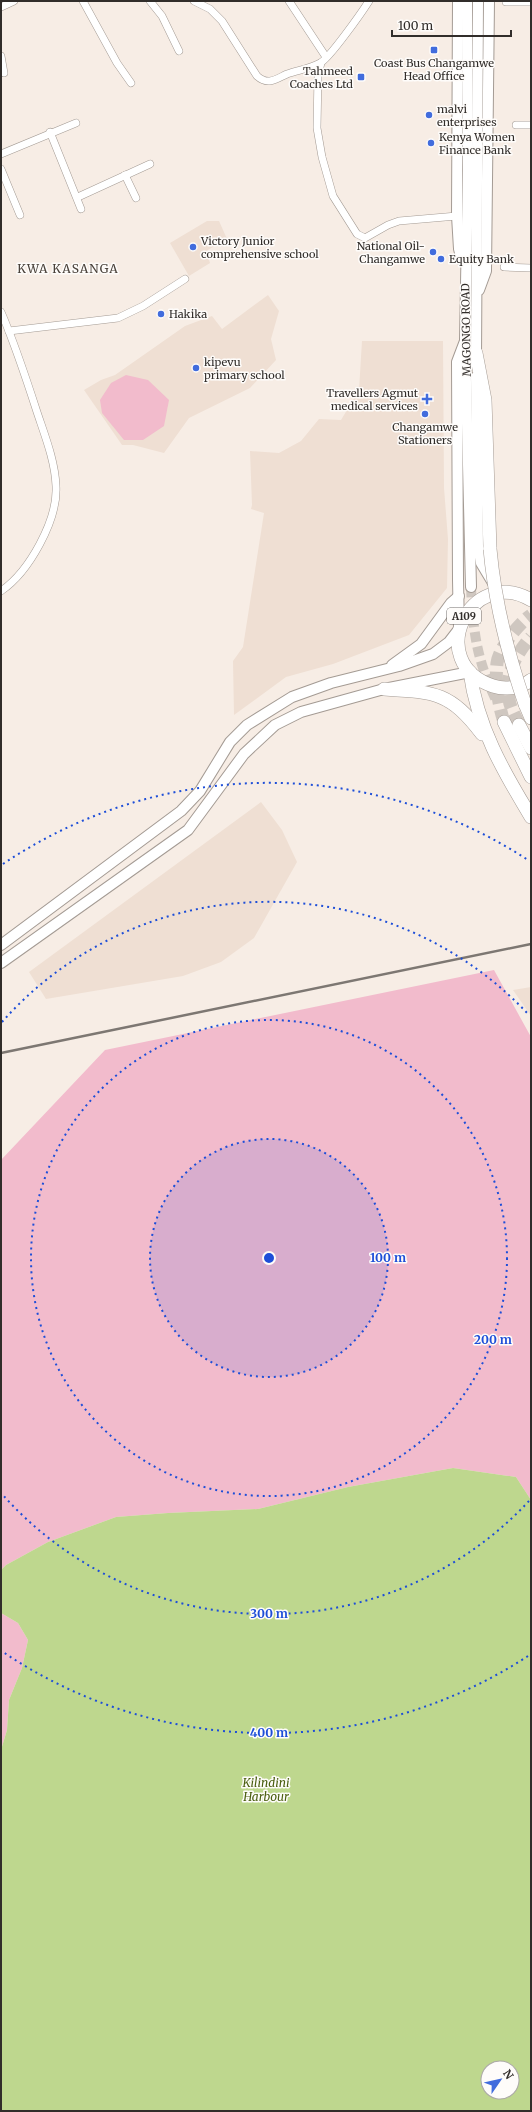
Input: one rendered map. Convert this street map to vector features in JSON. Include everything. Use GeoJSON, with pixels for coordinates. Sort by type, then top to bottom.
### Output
{"type":"FeatureCollection","features":[{"type":"Feature","properties":{"kind":"highway"},"geometry":{"type":"LineString","coordinates":[[476,353],[485,400],[490,549],[496,601],[512,666],[531,718]]}},
{"type":"Feature","properties":{"kind":"highway"},"geometry":{"type":"LineString","coordinates":[[513,593],[531,594]]}},
{"type":"Feature","properties":{"kind":"highway"},"geometry":{"type":"LineString","coordinates":[[513,593],[531,600]]}},
{"type":"Feature","properties":{"kind":"highway","name":"A109"},"geometry":{"type":"LineString","coordinates":[[513,593],[488,596],[475,603],[465,615],[459,629],[458,644],[462,660],[470,672],[484,683],[498,687],[514,687],[531,680]]}},
{"type":"Feature","properties":{"kind":"highway"},"geometry":{"type":"LineString","coordinates":[[470,672],[473,697],[491,747]]}},
{"type":"Feature","properties":{"kind":"highway"},"geometry":{"type":"LineString","coordinates":[[384,689],[427,692],[450,701],[467,714],[491,747],[531,817]]}},
{"type":"Feature","properties":{"kind":"highway"},"geometry":{"type":"LineString","coordinates":[[504,722],[531,777]]}},
{"type":"Feature","properties":{"kind":"highway"},"geometry":{"type":"LineString","coordinates":[[519,725],[531,748]]}},
{"type":"Feature","properties":{"kind":"main road"},"geometry":{"type":"LineString","coordinates":[[458,1],[457,216],[459,249],[465,274]]}},
{"type":"Feature","properties":{"kind":"main road","name":"MAGONGO ROAD"},"geometry":{"type":"LineString","coordinates":[[467,1],[468,170],[465,341],[471,587]]}},
{"type":"Feature","properties":{"kind":"main road","name":"MAGONGO ROAD"},"geometry":{"type":"LineString","coordinates":[[478,1],[476,353],[478,546],[481,564],[490,580],[500,589],[513,593]]}},
{"type":"Feature","properties":{"kind":"main road"},"geometry":{"type":"LineString","coordinates":[[477,298],[486,271],[489,1]]}},
{"type":"Feature","properties":{"kind":"main road"},"geometry":{"type":"LineString","coordinates":[[1,945],[181,810],[200,791],[230,742],[247,725],[292,697],[331,683],[385,669],[433,654],[449,642],[459,629],[457,362],[465,341]]}},
{"type":"Feature","properties":{"kind":"main road"},"geometry":{"type":"LineString","coordinates":[[385,669],[421,644],[451,603],[459,596]]}},
{"type":"Feature","properties":{"kind":"main road"},"geometry":{"type":"LineString","coordinates":[[1,963],[188,830],[244,754],[275,725],[301,712],[384,689],[470,672]]}},
{"type":"Feature","properties":{"kind":"street"},"geometry":{"type":"LineString","coordinates":[[1,7],[14,1]]}},
{"type":"Feature","properties":{"kind":"street"},"geometry":{"type":"LineString","coordinates":[[83,1],[117,63],[131,83]]}},
{"type":"Feature","properties":{"kind":"street"},"geometry":{"type":"LineString","coordinates":[[150,1],[162,16],[179,51]]}},
{"type":"Feature","properties":{"kind":"street"},"geometry":{"type":"LineString","coordinates":[[194,1],[210,9],[222,22],[257,76],[262,80],[272,82],[323,60]]}},
{"type":"Feature","properties":{"kind":"street"},"geometry":{"type":"LineString","coordinates":[[290,1],[323,60]]}},
{"type":"Feature","properties":{"kind":"street"},"geometry":{"type":"LineString","coordinates":[[369,1],[354,24],[323,60],[318,75],[319,146],[333,196],[357,234],[365,238],[388,225],[399,221],[457,216]]}},
{"type":"Feature","properties":{"kind":"street"},"geometry":{"type":"LineString","coordinates":[[506,2],[531,2]]}},
{"type":"Feature","properties":{"kind":"street"},"geometry":{"type":"LineString","coordinates":[[1,56],[4,73]]}},
{"type":"Feature","properties":{"kind":"street"},"geometry":{"type":"LineString","coordinates":[[1,154],[50,132],[76,123]]}},
{"type":"Feature","properties":{"kind":"street"},"geometry":{"type":"LineString","coordinates":[[516,125],[531,125]]}},
{"type":"Feature","properties":{"kind":"street"},"geometry":{"type":"LineString","coordinates":[[50,132],[78,197],[81,209]]}},
{"type":"Feature","properties":{"kind":"street"},"geometry":{"type":"LineString","coordinates":[[78,197],[150,164]]}},
{"type":"Feature","properties":{"kind":"street"},"geometry":{"type":"LineString","coordinates":[[1,169],[20,215]]}},
{"type":"Feature","properties":{"kind":"street"},"geometry":{"type":"LineString","coordinates":[[125,175],[136,198]]}},
{"type":"Feature","properties":{"kind":"street"},"geometry":{"type":"LineString","coordinates":[[504,268],[531,268]]}},
{"type":"Feature","properties":{"kind":"street"},"geometry":{"type":"LineString","coordinates":[[9,331],[118,318],[143,306],[186,279]]}},
{"type":"Feature","properties":{"kind":"street"},"geometry":{"type":"LineString","coordinates":[[1,312],[9,331],[48,447],[56,486],[56,498],[43,538],[34,555],[12,582],[1,591]]}},
{"type":"Feature","properties":{"kind":"shaded area","name":"Victory Junior comprehensive school"},"geometry":{"type":"Polygon","coordinates":[[[207,221],[219,221],[227,239],[206,251],[210,263],[189,276],[170,243],[207,221]]]}},
{"type":"Feature","properties":{"kind":"shaded area","name":"kipevu primary school"},"geometry":{"type":"Polygon","coordinates":[[[268,295],[279,311],[271,339],[276,360],[250,388],[189,418],[164,453],[133,445],[122,445],[84,390],[101,380],[115,375],[185,326],[212,316],[222,329],[268,295]]]}},
{"type":"Feature","properties":{"kind":"shaded area"},"geometry":{"type":"Polygon","coordinates":[[[362,341],[443,341],[444,488],[448,539],[447,588],[409,635],[333,664],[286,677],[234,715],[233,661],[243,647],[264,513],[251,509],[250,451],[279,453],[301,441],[319,419],[341,420],[359,390],[362,341]]]}},
{"type":"Feature","properties":{"kind":"shaded area"},"geometry":{"type":"Polygon","coordinates":[[[126,375],[148,380],[169,400],[164,426],[143,440],[124,440],[102,413],[100,400],[111,383],[126,375]]]}},
{"type":"Feature","properties":{"kind":"shaded area"},"geometry":{"type":"Polygon","coordinates":[[[261,802],[282,830],[297,862],[254,938],[221,962],[183,976],[46,999],[29,972],[261,802]]]}},
{"type":"Feature","properties":{"kind":"shaded area"},"geometry":{"type":"Polygon","coordinates":[[[494,970],[531,1037],[531,1500],[516,1477],[453,1468],[348,1487],[258,1509],[116,1517],[48,1542],[6,1565],[1,1570],[1,1160],[105,1050],[494,970]]]}},
{"type":"Feature","properties":{"kind":"shaded area"},"geometry":{"type":"Polygon","coordinates":[[[531,987],[531,1016],[513,990],[531,987]]]}},
{"type":"Feature","properties":{"kind":"shaded area"},"geometry":{"type":"Polygon","coordinates":[[[1,1613],[18,1623],[28,1640],[22,1668],[9,1700],[7,1730],[1,1750],[1,1613]]]}},
{"type":"Feature","properties":{"kind":"water","name":"Kilindini Harbour"},"geometry":{"type":"Polygon","coordinates":[[[453,1468],[516,1477],[531,1500],[531,2111],[1,2111],[1,1750],[7,1730],[9,1700],[22,1668],[28,1640],[18,1623],[1,1613],[1,1570],[6,1565],[48,1542],[116,1517],[258,1509],[348,1487],[453,1468]]]}},
{"type":"Feature","properties":{"kind":"tunnel"},"geometry":{"type":"LineString","coordinates":[[471,587],[473,619],[477,646],[485,673],[497,702]]}},
{"type":"Feature","properties":{"kind":"tunnel"},"geometry":{"type":"LineString","coordinates":[[504,722],[500,708],[497,685],[497,663],[501,650],[505,644],[520,624],[531,615]]}},
{"type":"Feature","properties":{"kind":"tunnel"},"geometry":{"type":"LineString","coordinates":[[519,725],[510,702],[508,682],[512,666],[516,658],[531,637]]}},
{"type":"Feature","properties":{"kind":"railway"},"geometry":{"type":"LineString","coordinates":[[1,1053],[531,944]]}},
{"type":"Feature","properties":{"kind":"place","name":"Coast Bus Changamwe Head Office"},"geometry":{"type":"Point","coordinates":[434,50]}},
{"type":"Feature","properties":{"kind":"place","name":"Tahmeed Coaches Ltd"},"geometry":{"type":"Point","coordinates":[361,77]}},
{"type":"Feature","properties":{"kind":"place","name":"malvi enterprises"},"geometry":{"type":"Point","coordinates":[429,115]}},
{"type":"Feature","properties":{"kind":"place","name":"Kenya Women Finance Bank"},"geometry":{"type":"Point","coordinates":[431,143]}},
{"type":"Feature","properties":{"kind":"place","name":"Victory Junior comprehensive school"},"geometry":{"type":"Point","coordinates":[193,247]}},
{"type":"Feature","properties":{"kind":"place","name":"National Oil- Changamwe"},"geometry":{"type":"Point","coordinates":[433,252]}},
{"type":"Feature","properties":{"kind":"place","name":"Equity Bank"},"geometry":{"type":"Point","coordinates":[441,259]}},
{"type":"Feature","properties":{"kind":"place","name":"Hakika"},"geometry":{"type":"Point","coordinates":[161,314]}},
{"type":"Feature","properties":{"kind":"place","name":"kipevu primary school"},"geometry":{"type":"Point","coordinates":[196,368]}},
{"type":"Feature","properties":{"kind":"place","name":"Travellers Agmut medical services"},"geometry":{"type":"Point","coordinates":[427,399]}},
{"type":"Feature","properties":{"kind":"place","name":"Changamwe Stationers"},"geometry":{"type":"Point","coordinates":[425,414]}},
{"type":"Feature","properties":{"kind":"district","name":"KWA KASANGA"},"geometry":{"type":"Point","coordinates":[68,269]}}]}
